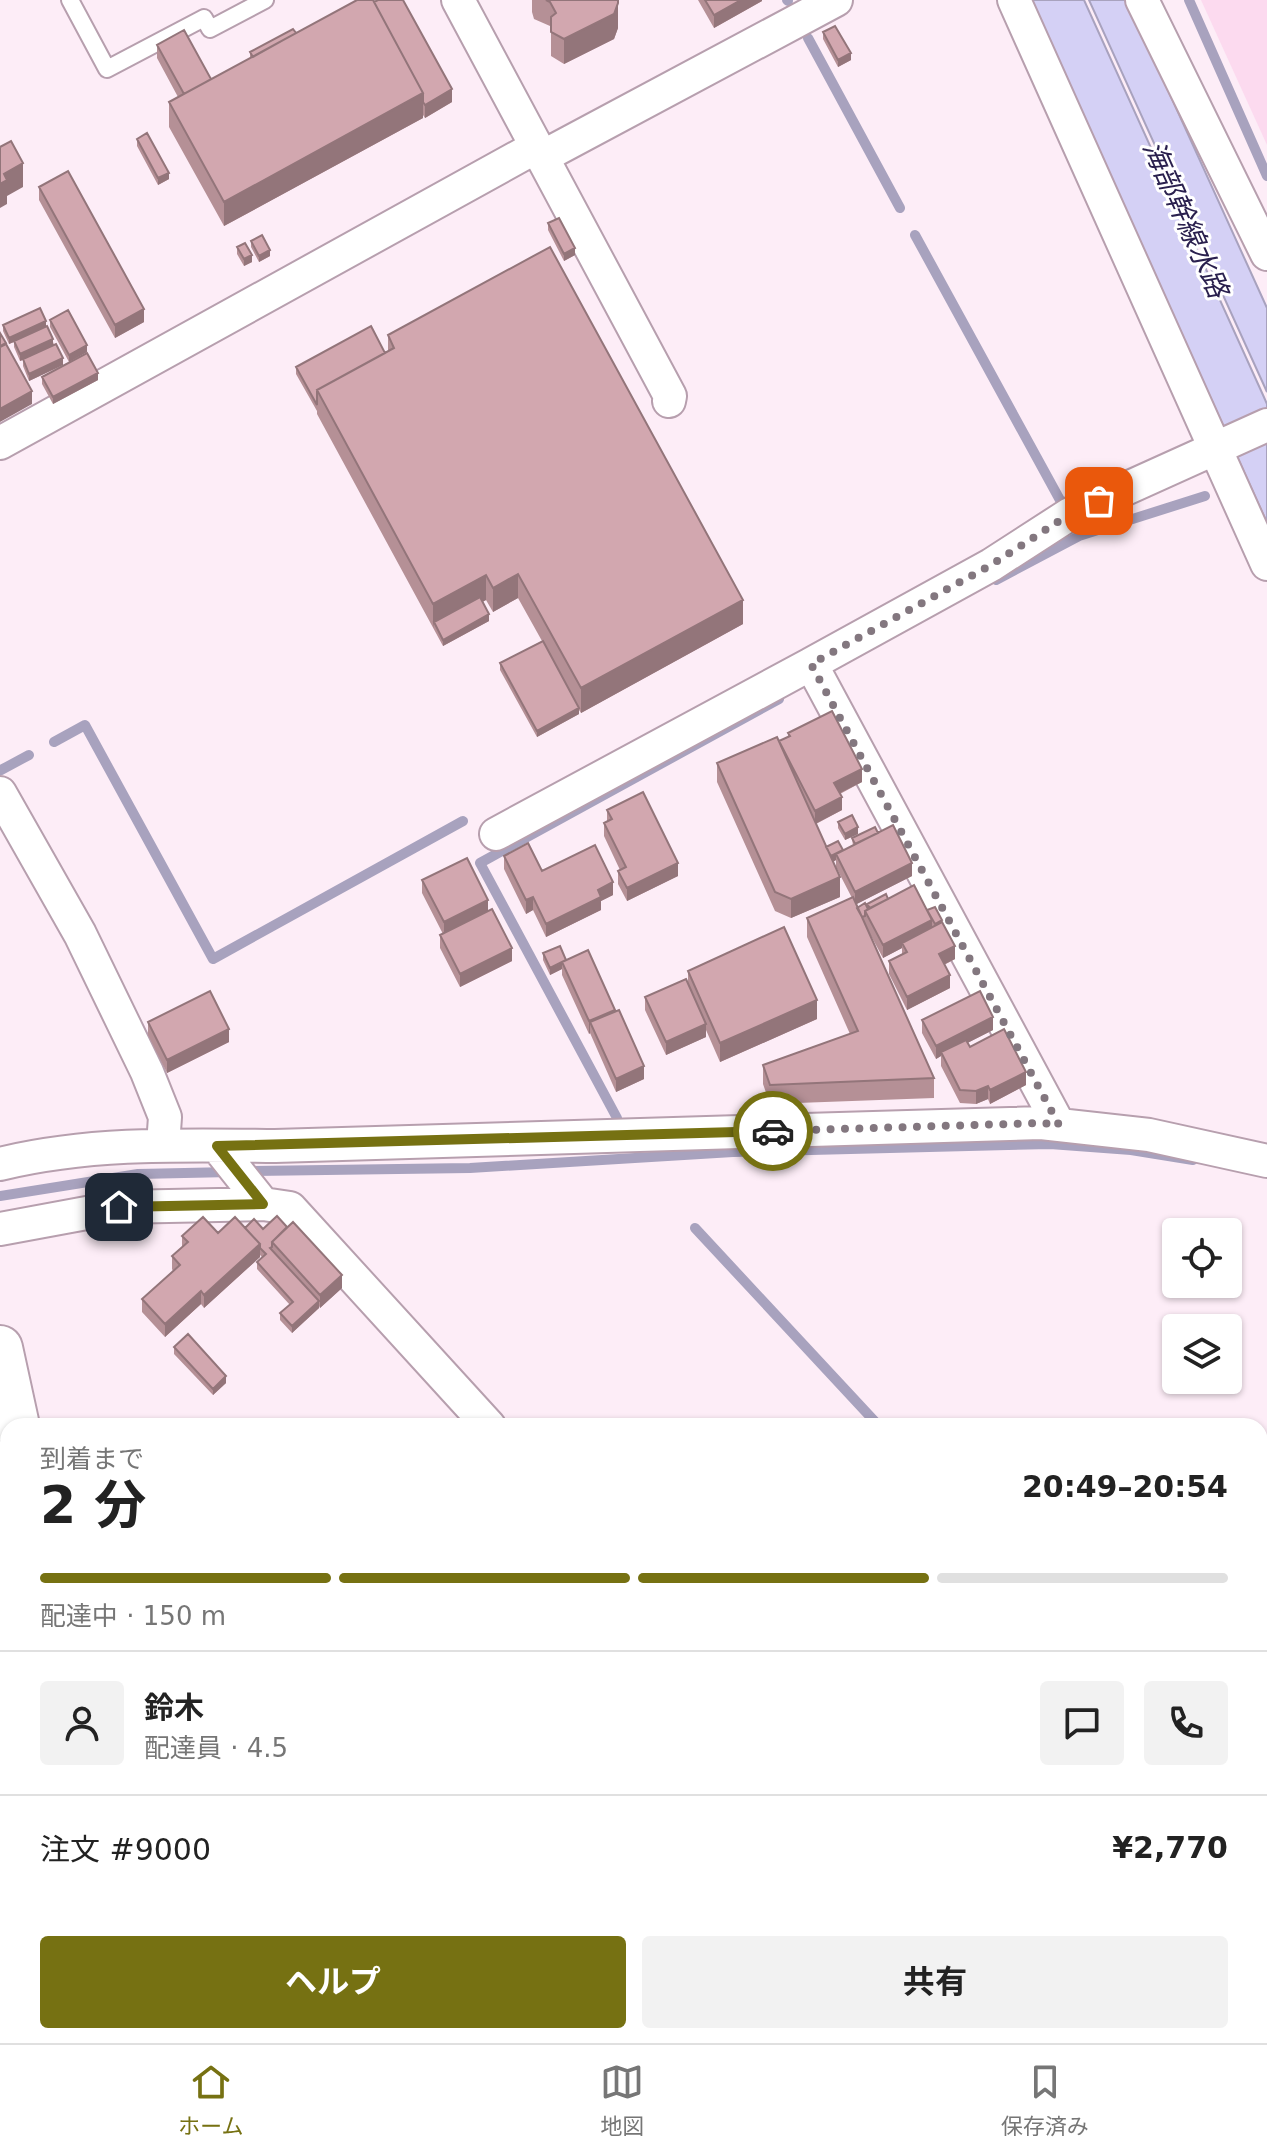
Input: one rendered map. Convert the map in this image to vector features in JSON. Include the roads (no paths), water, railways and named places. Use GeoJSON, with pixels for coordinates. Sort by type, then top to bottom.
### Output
{"type":"FeatureCollection","features":[{"type":"Feature","properties":{"kind":"highway"},"geometry":{"type":"LineString","coordinates":[[0,1348],[15,1418]]}},
{"type":"Feature","properties":{"kind":"street"},"geometry":{"type":"LineString","coordinates":[[458,0],[670,396],[669,401]]}},
{"type":"Feature","properties":{"kind":"street"},"geometry":{"type":"LineString","coordinates":[[0,443],[539,152],[836,0]]}},
{"type":"Feature","properties":{"kind":"street"},"geometry":{"type":"LineString","coordinates":[[1014,0],[1267,564]]}},
{"type":"Feature","properties":{"kind":"street"},"geometry":{"type":"LineString","coordinates":[[1142,0],[1267,254]]}},
{"type":"Feature","properties":{"kind":"street"},"geometry":{"type":"LineString","coordinates":[[496,834],[991,565],[1070,514],[1267,425]]}},
{"type":"Feature","properties":{"kind":"street"},"geometry":{"type":"LineString","coordinates":[[811,664],[1059,1125]]}},
{"type":"Feature","properties":{"kind":"street"},"geometry":{"type":"LineString","coordinates":[[0,793],[80,934],[147,1072],[165,1117],[163,1145]]}},
{"type":"Feature","properties":{"kind":"street"},"geometry":{"type":"LineString","coordinates":[[0,1229],[119,1207],[240,1176],[275,1146],[1041,1123],[1149,1135],[1267,1161]]}},
{"type":"Feature","properties":{"kind":"street"},"geometry":{"type":"LineString","coordinates":[[0,1164],[60,1153],[163,1145],[240,1176],[290,1208],[482,1418]]}},
{"type":"Feature","properties":{"kind":"lane"},"geometry":{"type":"LineString","coordinates":[[70,0],[107,69],[204,18],[210,29],[265,0]]}},
{"type":"Feature","properties":{"kind":"waterway"},"geometry":{"type":"LineString","coordinates":[[1189,0],[1267,176]]}},
{"type":"Feature","properties":{"kind":"waterway"},"geometry":{"type":"LineString","coordinates":[[808,38],[900,208]]}},
{"type":"Feature","properties":{"kind":"waterway"},"geometry":{"type":"LineString","coordinates":[[915,235],[1060,500]]}},
{"type":"Feature","properties":{"kind":"waterway"},"geometry":{"type":"LineString","coordinates":[[996,580],[1079,536],[1205,496]]}},
{"type":"Feature","properties":{"kind":"waterway"},"geometry":{"type":"LineString","coordinates":[[617,1118],[480,863],[779,699]]}},
{"type":"Feature","properties":{"kind":"waterway"},"geometry":{"type":"LineString","coordinates":[[54,742],[85,725],[213,959],[463,821]]}},
{"type":"Feature","properties":{"kind":"waterway"},"geometry":{"type":"LineString","coordinates":[[1,770],[29,755]]}},
{"type":"Feature","properties":{"kind":"waterway"},"geometry":{"type":"LineString","coordinates":[[247,1171],[470,1168],[733,1152],[1050,1144],[1131,1150],[1193,1160]]}},
{"type":"Feature","properties":{"kind":"waterway"},"geometry":{"type":"LineString","coordinates":[[0,1196],[138,1174],[231,1172]]}},
{"type":"Feature","properties":{"kind":"waterway"},"geometry":{"type":"LineString","coordinates":[[695,1228],[872,1418]]}},
{"type":"Feature","properties":{"kind":"water label","name":"海部幹線水路"},"geometry":{"type":"Point","coordinates":[1186,219]}}]}
